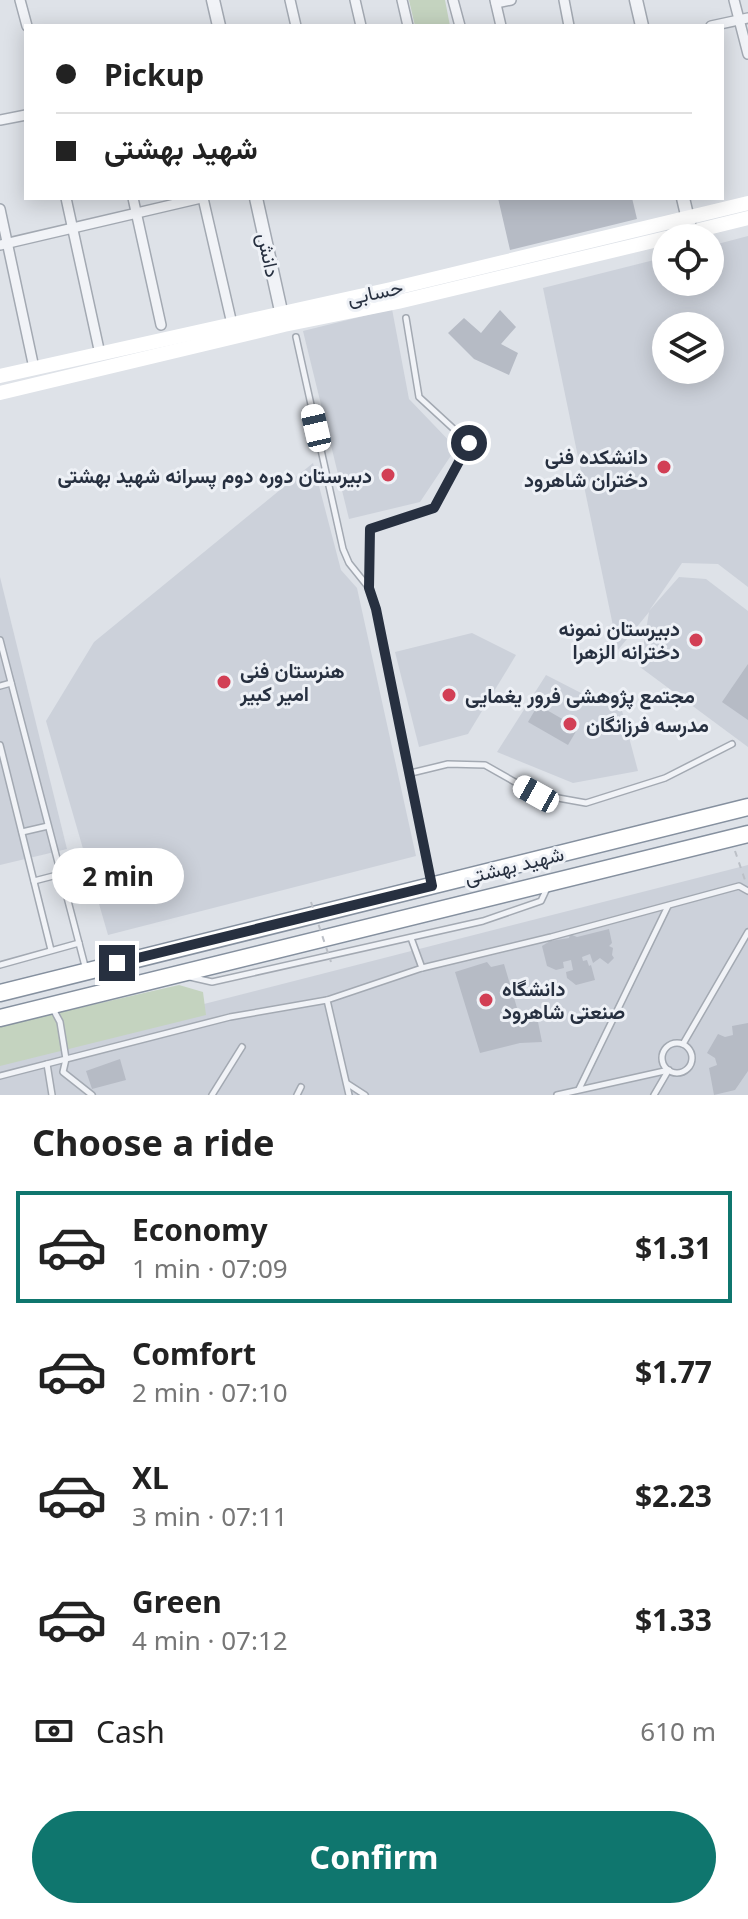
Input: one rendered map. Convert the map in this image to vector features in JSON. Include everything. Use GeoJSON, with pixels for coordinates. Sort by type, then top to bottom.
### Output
{"type":"FeatureCollection","features":[{"type":"Feature","properties":{"kind":"highway","name":"شهید بهشتی"},"geometry":{"type":"LineString","coordinates":[[0,993],[748,807]]}},
{"type":"Feature","properties":{"kind":"highway"},"geometry":{"type":"LineString","coordinates":[[646,832],[638,839],[641,851],[697,846]]}},
{"type":"Feature","properties":{"kind":"highway","name":"شهید بهشتی"},"geometry":{"type":"LineString","coordinates":[[0,1018],[740,836]]}},
{"type":"Feature","properties":{"kind":"main road","name":"حسابی"},"geometry":{"type":"LineString","coordinates":[[692,224],[748,203]]}},
{"type":"Feature","properties":{"kind":"main road","name":"حسابی"},"geometry":{"type":"LineString","coordinates":[[697,224],[748,218]]}},
{"type":"Feature","properties":{"kind":"main road","name":"حسابی"},"geometry":{"type":"LineString","coordinates":[[0,393],[520,259],[652,232]]}},
{"type":"Feature","properties":{"kind":"main road","name":"حسابی"},"geometry":{"type":"LineString","coordinates":[[0,376],[232,324],[398,302],[652,242]]}},
{"type":"Feature","properties":{"kind":"street"},"geometry":{"type":"LineString","coordinates":[[20,0],[26,24]]}},
{"type":"Feature","properties":{"kind":"street"},"geometry":{"type":"LineString","coordinates":[[213,0],[219,24]]}},
{"type":"Feature","properties":{"kind":"street"},"geometry":{"type":"LineString","coordinates":[[290,0],[296,24]]}},
{"type":"Feature","properties":{"kind":"street"},"geometry":{"type":"LineString","coordinates":[[355,0],[361,24]]}},
{"type":"Feature","properties":{"kind":"street"},"geometry":{"type":"LineString","coordinates":[[402,0],[408,24]]}},
{"type":"Feature","properties":{"kind":"street"},"geometry":{"type":"LineString","coordinates":[[453,0],[459,24]]}},
{"type":"Feature","properties":{"kind":"street"},"geometry":{"type":"LineString","coordinates":[[501,24],[496,2],[511,0]]}},
{"type":"Feature","properties":{"kind":"street"},"geometry":{"type":"LineString","coordinates":[[564,0],[569,24]]}},
{"type":"Feature","properties":{"kind":"street"},"geometry":{"type":"LineString","coordinates":[[636,0],[642,24]]}},
{"type":"Feature","properties":{"kind":"street"},"geometry":{"type":"LineString","coordinates":[[734,0],[743,19],[748,54]]}},
{"type":"Feature","properties":{"kind":"street"},"geometry":{"type":"LineString","coordinates":[[720,24],[743,19]]}},
{"type":"Feature","properties":{"kind":"street"},"geometry":{"type":"LineString","coordinates":[[0,120],[24,115]]}},
{"type":"Feature","properties":{"kind":"street"},"geometry":{"type":"LineString","coordinates":[[66,200],[100,354]]}},
{"type":"Feature","properties":{"kind":"street"},"geometry":{"type":"LineString","coordinates":[[133,200],[161,325]]}},
{"type":"Feature","properties":{"kind":"street"},"geometry":{"type":"LineString","coordinates":[[4,244],[193,200]]}},
{"type":"Feature","properties":{"kind":"street"},"geometry":{"type":"LineString","coordinates":[[202,200],[232,324]]}},
{"type":"Feature","properties":{"kind":"street","name":"دانش"},"geometry":{"type":"LineString","coordinates":[[256,200],[283,318]]}},
{"type":"Feature","properties":{"kind":"street"},"geometry":{"type":"LineString","coordinates":[[683,200],[689,224]]}},
{"type":"Feature","properties":{"kind":"street"},"geometry":{"type":"LineString","coordinates":[[0,209],[4,244],[34,368]]}},
{"type":"Feature","properties":{"kind":"lane"},"geometry":{"type":"LineString","coordinates":[[406,318],[419,397],[469,443],[434,508],[370,529],[369,588],[411,773],[432,886]]}},
{"type":"Feature","properties":{"kind":"lane"},"geometry":{"type":"LineString","coordinates":[[296,337],[343,549],[349,563],[369,588]]}},
{"type":"Feature","properties":{"kind":"lane"},"geometry":{"type":"LineString","coordinates":[[0,640],[86,971]]}},
{"type":"Feature","properties":{"kind":"lane"},"geometry":{"type":"LineString","coordinates":[[0,686],[11,683]]}},
{"type":"Feature","properties":{"kind":"lane"},"geometry":{"type":"LineString","coordinates":[[411,773],[448,764],[485,765],[536,794],[586,803],[665,778],[732,744]]}},
{"type":"Feature","properties":{"kind":"lane"},"geometry":{"type":"LineString","coordinates":[[0,745],[51,950]]}},
{"type":"Feature","properties":{"kind":"lane"},"geometry":{"type":"LineString","coordinates":[[22,832],[48,826]]}},
{"type":"Feature","properties":{"kind":"lane"},"geometry":{"type":"LineString","coordinates":[[34,881],[61,874]]}},
{"type":"Feature","properties":{"kind":"lane"},"geometry":{"type":"LineString","coordinates":[[177,975],[212,982],[411,938],[526,907],[541,901],[549,883]]}},
{"type":"Feature","properties":{"kind":"lane"},"geometry":{"type":"LineString","coordinates":[[0,1076],[230,1017],[327,1000],[422,968],[739,886],[748,890]]}},
{"type":"Feature","properties":{"kind":"lane"},"geometry":{"type":"LineString","coordinates":[[579,1089],[668,906]]}},
{"type":"Feature","properties":{"kind":"lane"},"geometry":{"type":"LineString","coordinates":[[683,1044],[748,932]]}},
{"type":"Feature","properties":{"kind":"lane"},"geometry":{"type":"LineString","coordinates":[[411,938],[422,968]]}},
{"type":"Feature","properties":{"kind":"lane"},"geometry":{"type":"LineString","coordinates":[[0,965],[79,943]]}},
{"type":"Feature","properties":{"kind":"lane"},"geometry":{"type":"LineString","coordinates":[[327,1000],[349,1095]]}},
{"type":"Feature","properties":{"kind":"lane"},"geometry":{"type":"LineString","coordinates":[[52,1005],[60,1022],[66,1059],[63,1072],[92,1095]]}},
{"type":"Feature","properties":{"kind":"lane"},"geometry":{"type":"LineString","coordinates":[[669,1070],[663,1063],[663,1053],[669,1045],[683,1044]]}},
{"type":"Feature","properties":{"kind":"lane"},"geometry":{"type":"LineString","coordinates":[[557,1095],[669,1070],[683,1071],[690,1065],[692,1056],[683,1044]]}},
{"type":"Feature","properties":{"kind":"lane"},"geometry":{"type":"LineString","coordinates":[[212,1095],[242,1047]]}},
{"type":"Feature","properties":{"kind":"lane"},"geometry":{"type":"LineString","coordinates":[[47,1064],[52,1095]]}},
{"type":"Feature","properties":{"kind":"lane"},"geometry":{"type":"LineString","coordinates":[[654,1095],[669,1070]]}},
{"type":"Feature","properties":{"kind":"lane"},"geometry":{"type":"LineString","coordinates":[[347,1083],[365,1095]]}},
{"type":"Feature","properties":{"kind":"lane"},"geometry":{"type":"LineString","coordinates":[[297,1095],[301,1087]]}},
{"type":"Feature","properties":{"kind":"path"},"geometry":{"type":"LineString","coordinates":[[740,836],[748,890]]}},
{"type":"Feature","properties":{"kind":"path"},"geometry":{"type":"LineString","coordinates":[[311,902],[331,962]]}},
{"type":"Feature","properties":{"kind":"shaded area","name":"دانشکده فنی دختران شاهرود"},"geometry":{"type":"Polygon","coordinates":[[[748,236],[748,587],[718,564],[682,563],[649,611],[679,577],[706,579],[748,611],[748,747],[640,667],[649,612],[618,650],[543,288],[652,261],[652,296],[724,296],[724,242],[748,236]]]}},
{"type":"Feature","properties":{"kind":"shaded area"},"geometry":{"type":"Polygon","coordinates":[[[392,309],[409,399],[456,448],[420,502],[349,519],[303,331],[392,309]]]}},
{"type":"Feature","properties":{"kind":"shaded area","name":"هنرستان فنی امیر کبیر"},"geometry":{"type":"Polygon","coordinates":[[[313,463],[341,570],[357,588],[416,856],[108,935],[46,721],[94,642],[313,463]]]}},
{"type":"Feature","properties":{"kind":"shaded area"},"geometry":{"type":"Polygon","coordinates":[[[0,577],[67,849],[0,865],[0,577]]]}},
{"type":"Feature","properties":{"kind":"shaded area","name":"مجتمع پژوهشی فرور یغمایی"},"geometry":{"type":"Polygon","coordinates":[[[472,633],[516,655],[468,734],[419,747],[395,652],[472,633]]]}},
{"type":"Feature","properties":{"kind":"shaded area","name":"مدرسه فرزانگان"},"geometry":{"type":"Polygon","coordinates":[[[546,675],[585,695],[617,692],[638,771],[573,783],[497,752],[546,675]]]}},
{"type":"Feature","properties":{"kind":"shaded area","name":"دانشگاه صنعتی شاهرود"},"geometry":{"type":"Polygon","coordinates":[[[748,865],[748,1095],[0,1095],[0,1056],[748,865]]]}},
{"type":"Feature","properties":{"kind":"green space"},"geometry":{"type":"Polygon","coordinates":[[[409,0],[445,0],[450,24],[415,24],[409,0]]]}},
{"type":"Feature","properties":{"kind":"green space"},"geometry":{"type":"Polygon","coordinates":[[[179,985],[203,992],[206,1015],[0,1066],[0,1026],[179,985]]]}},
{"type":"Feature","properties":{"kind":"building"},"geometry":{"type":"Polygon","coordinates":[[[498,200],[632,200],[637,219],[510,250],[498,200]]]}},
{"type":"Feature","properties":{"kind":"building"},"geometry":{"type":"Polygon","coordinates":[[[500,310],[516,327],[501,344],[518,353],[509,375],[474,359],[448,333],[464,318],[481,333],[500,310]]]}},
{"type":"Feature","properties":{"kind":"building"},"geometry":{"type":"Polygon","coordinates":[[[748,664],[748,720],[722,702],[748,664]]]}},
{"type":"Feature","properties":{"kind":"building"},"geometry":{"type":"Polygon","coordinates":[[[538,705],[578,728],[568,745],[528,722],[538,705]]]}},
{"type":"Feature","properties":{"kind":"building"},"geometry":{"type":"Polygon","coordinates":[[[609,929],[612,943],[609,946],[613,948],[614,958],[608,964],[600,958],[593,963],[590,954],[582,957],[591,965],[595,980],[576,985],[567,978],[566,972],[573,970],[571,960],[563,962],[564,968],[556,970],[547,966],[542,946],[550,941],[569,938],[570,934],[577,937],[609,929]]]}},
{"type":"Feature","properties":{"kind":"building"},"geometry":{"type":"Polygon","coordinates":[[[487,962],[491,967],[504,964],[520,1018],[537,1017],[542,1042],[520,1043],[480,1053],[455,972],[487,962]]]}},
{"type":"Feature","properties":{"kind":"building"},"geometry":{"type":"Polygon","coordinates":[[[748,1023],[748,1071],[735,1090],[714,1095],[709,1068],[717,1065],[715,1058],[707,1053],[718,1034],[725,1037],[733,1035],[732,1026],[748,1023]]]}},
{"type":"Feature","properties":{"kind":"building"},"geometry":{"type":"Polygon","coordinates":[[[120,1059],[126,1080],[92,1089],[86,1071],[120,1059]]]}},
{"type":"Feature","properties":{"kind":"place","name":"دانشکده فنی دختران شاهرود"},"geometry":{"type":"Point","coordinates":[664,467]}},
{"type":"Feature","properties":{"kind":"place","name":"دبیرستان دوره دوم پسرانه شهید بهشتی"},"geometry":{"type":"Point","coordinates":[388,475]}},
{"type":"Feature","properties":{"kind":"place","name":"دبیرستان نمونه دخترانه الزهرا"},"geometry":{"type":"Point","coordinates":[696,640]}},
{"type":"Feature","properties":{"kind":"place","name":"هنرستان فنی امیر کبیر"},"geometry":{"type":"Point","coordinates":[224,682]}},
{"type":"Feature","properties":{"kind":"place","name":"مجتمع پژوهشی فرور یغمایی"},"geometry":{"type":"Point","coordinates":[449,695]}},
{"type":"Feature","properties":{"kind":"place","name":"مدرسه فرزانگان"},"geometry":{"type":"Point","coordinates":[570,724]}},
{"type":"Feature","properties":{"kind":"place","name":"دانشگاه صنعتی شاهرود"},"geometry":{"type":"Point","coordinates":[486,1000]}},
{"type":"Feature","properties":{"kind":"route"},"geometry":{"type":"LineString","coordinates":[[117,963],[432,886],[411,773],[369,588],[370,529],[434,508],[469,443]]}}]}
